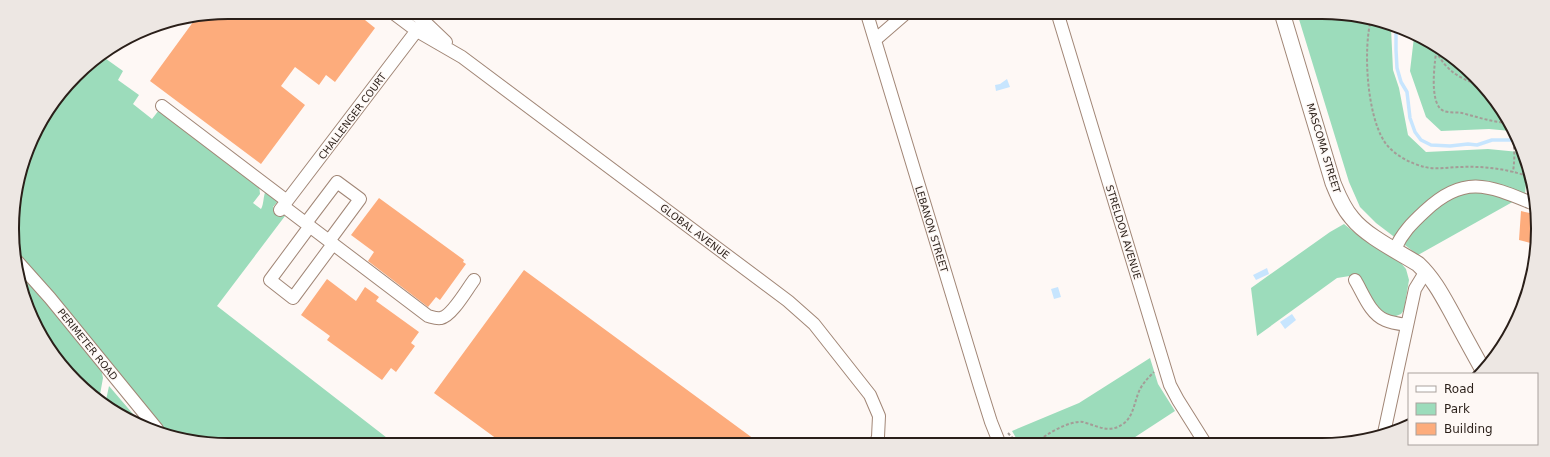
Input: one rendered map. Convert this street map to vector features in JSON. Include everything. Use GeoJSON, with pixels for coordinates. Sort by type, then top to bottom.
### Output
{"type":"FeatureCollection","features":[{"type":"Feature","properties":{"kind":"main road","name":"MASCOMA STREET"},"geometry":{"type":"LineString","coordinates":[[1284,19],[1333,182],[1340,200],[1352,219],[1360,227],[1418,264],[1426,271],[1443,296],[1480,365]]}},
{"type":"Feature","properties":{"kind":"street","name":"GLOBAL AVENUE"},"geometry":{"type":"LineString","coordinates":[[405,19],[420,26],[462,57],[788,301],[814,324],[870,395],[879,416],[878,438]]}},
{"type":"Feature","properties":{"kind":"street","name":"GLOBAL AVENUE"},"geometry":{"type":"LineString","coordinates":[[416,19],[420,26]]}},
{"type":"Feature","properties":{"kind":"street","name":"LEBANON STREET"},"geometry":{"type":"LineString","coordinates":[[869,19],[980,387],[997,438]]}},
{"type":"Feature","properties":{"kind":"street"},"geometry":{"type":"LineString","coordinates":[[875,40],[899,19]]}},
{"type":"Feature","properties":{"kind":"street","name":"STRELDON AVENUE"},"geometry":{"type":"LineString","coordinates":[[1059,19],[1170,385],[1202,438]]}},
{"type":"Feature","properties":{"kind":"street","name":"CHALLENGER COURT"},"geometry":{"type":"LineString","coordinates":[[284,206],[420,26]]}},
{"type":"Feature","properties":{"kind":"street"},"geometry":{"type":"LineString","coordinates":[[162,106],[308,225],[428,316],[437,319],[442,318],[449,313],[474,280]]}},
{"type":"Feature","properties":{"kind":"street"},"geometry":{"type":"LineString","coordinates":[[337,182],[360,199],[293,298],[270,280],[308,225],[337,182]]}},
{"type":"Feature","properties":{"kind":"street"},"geometry":{"type":"LineString","coordinates":[[1395,249],[1405,230],[1422,213],[1449,192],[1461,187],[1478,186],[1495,189],[1529,202]]}},
{"type":"Feature","properties":{"kind":"street","name":"PERIMETER ROAD"},"geometry":{"type":"LineString","coordinates":[[23,267],[50,298],[153,424]]}},
{"type":"Feature","properties":{"kind":"street"},"geometry":{"type":"LineString","coordinates":[[1385,428],[1415,289],[1426,271]]}},
{"type":"Feature","properties":{"kind":"street"},"geometry":{"type":"LineString","coordinates":[[1355,280],[1378,316],[1389,322],[1407,325]]}},
{"type":"Feature","properties":{"kind":"path"},"geometry":{"type":"LineString","coordinates":[[1370,25],[1367,40],[1370,90],[1373,112],[1378,129],[1385,143],[1397,154],[1426,168],[1488,167],[1524,175]]}},
{"type":"Feature","properties":{"kind":"path"},"geometry":{"type":"LineString","coordinates":[[1436,53],[1433,92],[1437,106],[1444,111],[1456,112],[1482,119],[1502,122]]}},
{"type":"Feature","properties":{"kind":"path"},"geometry":{"type":"LineString","coordinates":[[1438,54],[1443,63],[1452,72],[1472,83]]}},
{"type":"Feature","properties":{"kind":"path"},"geometry":{"type":"LineString","coordinates":[[1513,145],[1515,154],[1513,172]]}},
{"type":"Feature","properties":{"kind":"path"},"geometry":{"type":"LineString","coordinates":[[1044,438],[1069,424],[1082,422],[1105,430],[1116,428],[1125,423],[1132,414],[1138,393],[1144,382],[1156,370]]}},
{"type":"Feature","properties":{"kind":"green space"},"geometry":{"type":"Polygon","coordinates":[[[1299,19],[1335,19],[1362,23],[1391,31],[1393,70],[1399,88],[1408,135],[1426,152],[1488,149],[1516,152],[1526,183],[1525,195],[1418,255],[1376,223],[1360,207],[1349,182],[1299,19]]]}},
{"type":"Feature","properties":{"kind":"green space"},"geometry":{"type":"Polygon","coordinates":[[[1414,41],[1438,54],[1470,80],[1496,112],[1506,131],[1489,129],[1441,131],[1426,117],[1410,71],[1414,41]]]}},
{"type":"Feature","properties":{"kind":"green space"},"geometry":{"type":"Polygon","coordinates":[[[106,59],[123,71],[118,80],[139,95],[133,104],[152,119],[159,110],[259,184],[260,194],[253,203],[261,209],[266,190],[279,200],[273,207],[285,216],[217,306],[387,438],[215,438],[174,431],[161,427],[22,260],[19,242],[19,215],[23,188],[35,148],[47,124],[62,101],[80,80],[106,59]]]}},
{"type":"Feature","properties":{"kind":"green space"},"geometry":{"type":"Polygon","coordinates":[[[1344,224],[1359,236],[1401,263],[1406,269],[1409,280],[1404,310],[1401,314],[1391,318],[1380,312],[1356,275],[1337,278],[1257,336],[1251,288],[1330,232],[1344,224]]]}},
{"type":"Feature","properties":{"kind":"green space"},"geometry":{"type":"Polygon","coordinates":[[[25,277],[42,295],[101,368],[103,378],[100,394],[80,377],[62,356],[47,333],[35,309],[25,277]]]}},
{"type":"Feature","properties":{"kind":"green space"},"geometry":{"type":"Polygon","coordinates":[[[1150,358],[1158,384],[1175,411],[1134,438],[1016,438],[1012,431],[1079,403],[1150,358]]]}},
{"type":"Feature","properties":{"kind":"green space"},"geometry":{"type":"Polygon","coordinates":[[[109,386],[134,415],[112,403],[106,399],[109,386]]]}},
{"type":"Feature","properties":{"kind":"water"},"geometry":{"type":"Polygon","coordinates":[[[1007,79],[1010,87],[996,91],[995,85],[1000,84],[1007,79]]]}},
{"type":"Feature","properties":{"kind":"water"},"geometry":{"type":"Polygon","coordinates":[[[1267,268],[1269,274],[1256,280],[1253,275],[1267,268]]]}},
{"type":"Feature","properties":{"kind":"water"},"geometry":{"type":"Polygon","coordinates":[[[1058,287],[1061,297],[1054,299],[1051,289],[1058,287]]]}},
{"type":"Feature","properties":{"kind":"water"},"geometry":{"type":"Polygon","coordinates":[[[1292,314],[1296,320],[1285,329],[1280,322],[1292,314]]]}},
{"type":"Feature","properties":{"kind":"building"},"geometry":{"type":"Polygon","coordinates":[[[215,19],[364,19],[375,28],[335,82],[326,75],[319,85],[295,67],[281,86],[305,105],[261,164],[150,81],[193,22],[215,19]]]}},
{"type":"Feature","properties":{"kind":"building"},"geometry":{"type":"Polygon","coordinates":[[[379,198],[464,260],[463,262],[466,264],[440,300],[436,297],[428,307],[368,261],[374,252],[351,235],[379,198]]]}},
{"type":"Feature","properties":{"kind":"building"},"geometry":{"type":"Polygon","coordinates":[[[1521,211],[1531,213],[1531,243],[1519,240],[1521,211]]]}},
{"type":"Feature","properties":{"kind":"building"},"geometry":{"type":"Polygon","coordinates":[[[524,270],[753,438],[496,438],[434,393],[524,270]]]}},
{"type":"Feature","properties":{"kind":"building"},"geometry":{"type":"Polygon","coordinates":[[[327,279],[356,301],[365,287],[379,297],[376,301],[419,332],[411,343],[415,346],[396,372],[391,368],[382,380],[327,340],[330,336],[301,315],[327,279]]]}},
{"type":"Feature","properties":{"kind":"waterway"},"geometry":{"type":"LineString","coordinates":[[1396,33],[1397,68],[1401,82],[1407,92],[1410,118],[1415,132],[1421,140],[1431,145],[1450,146],[1468,144],[1477,145],[1492,140],[1511,140]]}}]}
